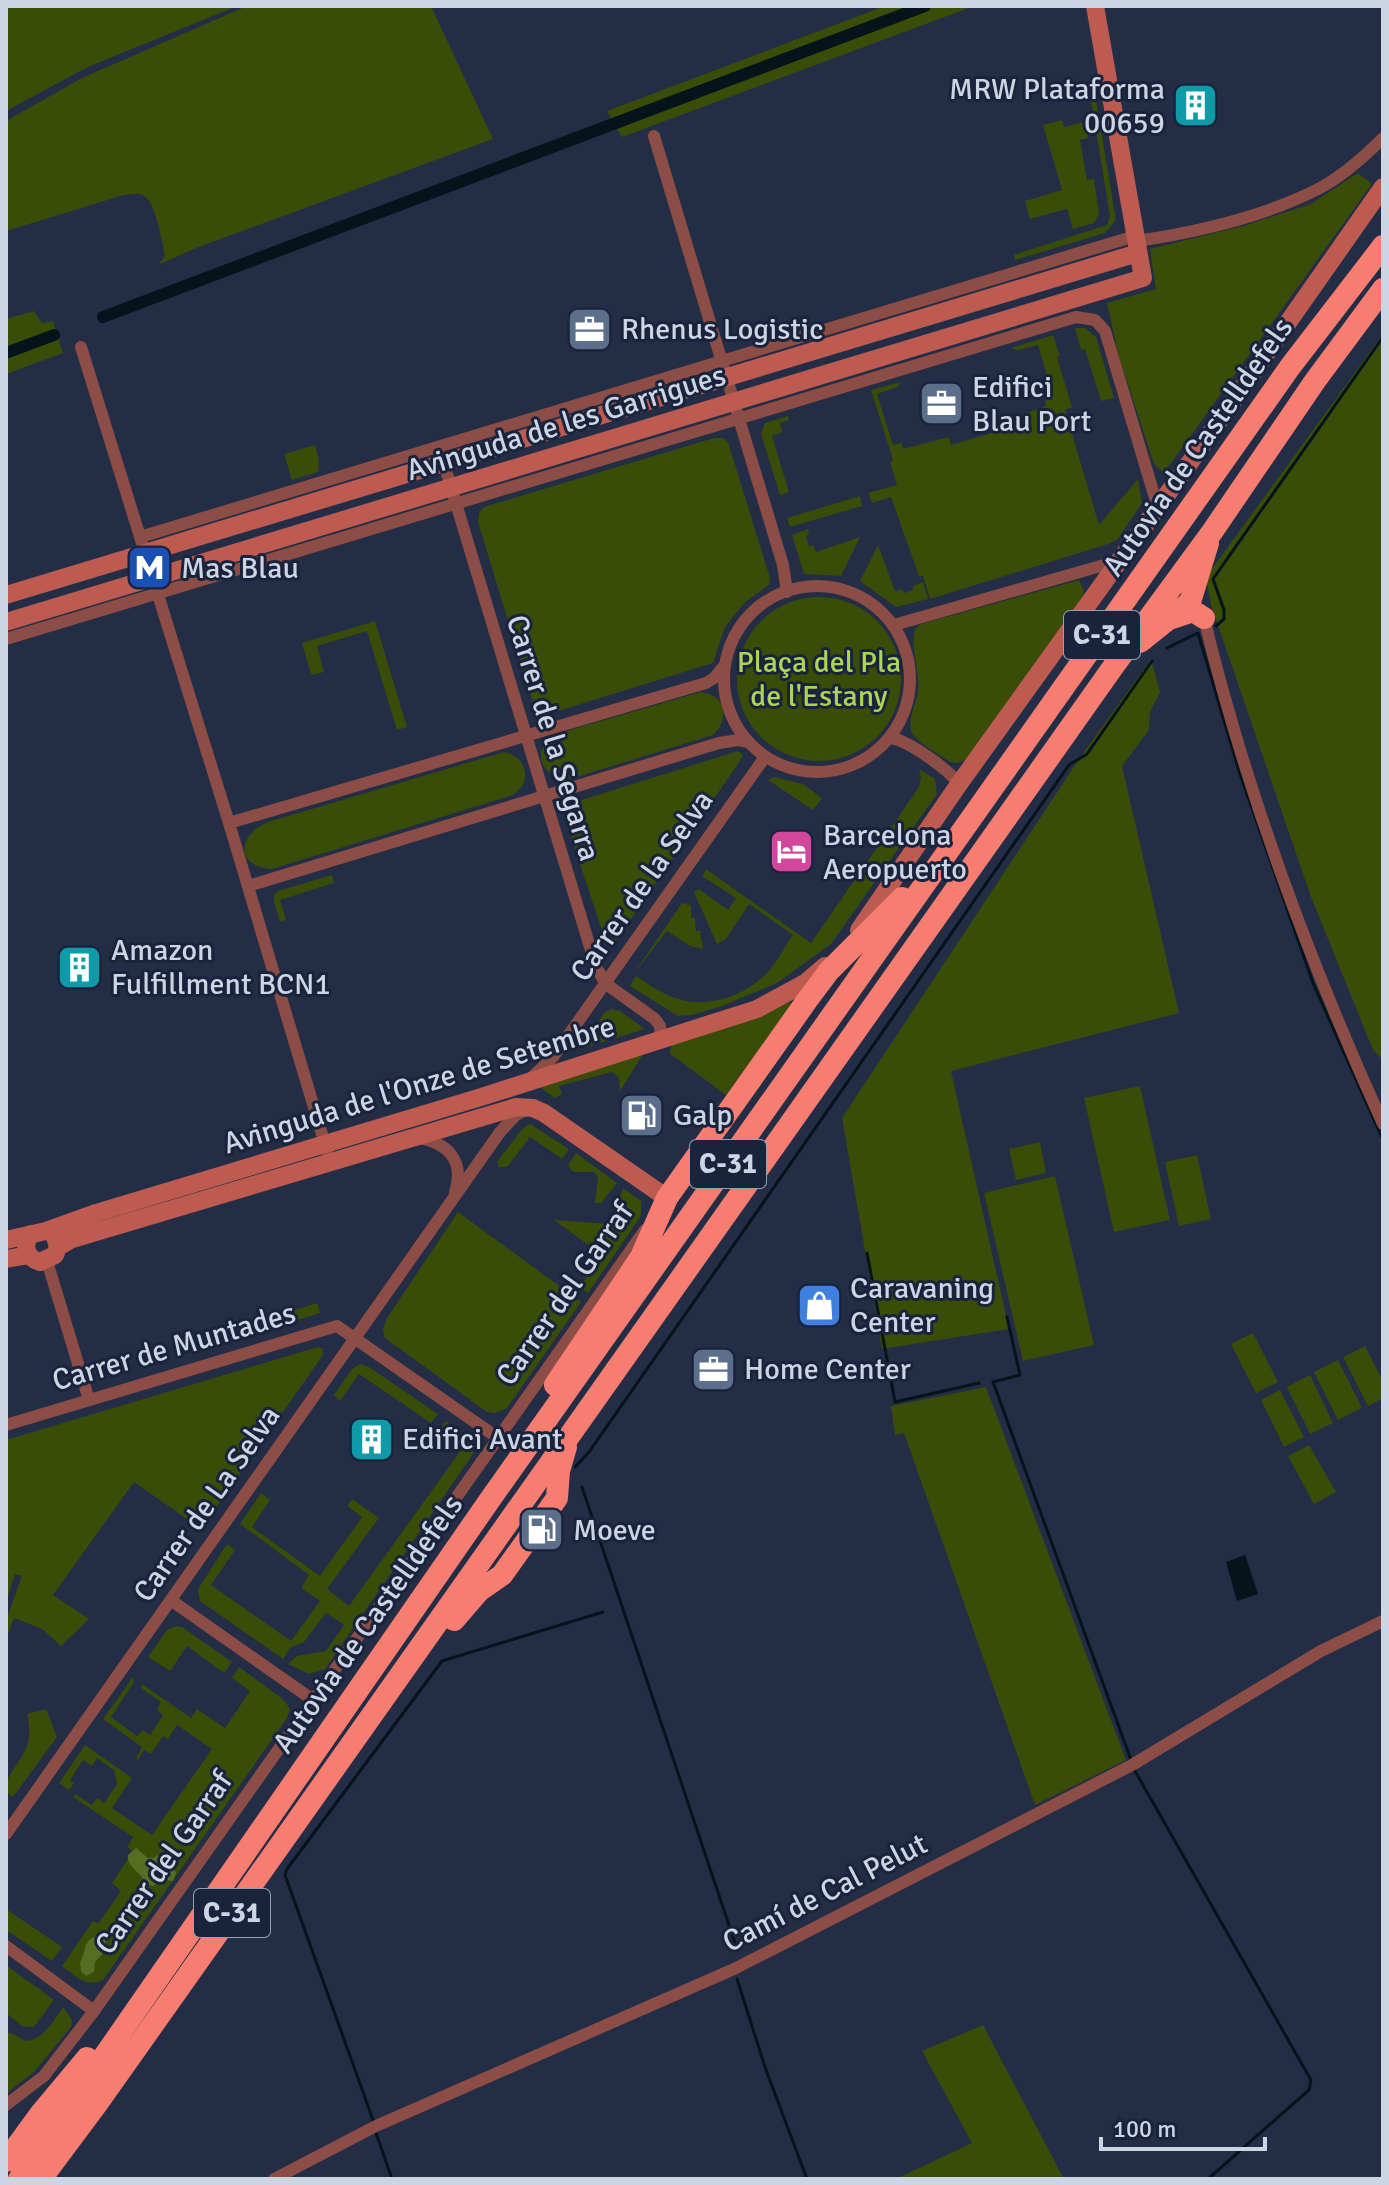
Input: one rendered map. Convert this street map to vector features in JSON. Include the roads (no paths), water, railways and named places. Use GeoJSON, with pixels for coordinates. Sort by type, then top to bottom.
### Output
{"type":"FeatureCollection","features":[{"type":"Feature","properties":{"kind":"highway","name":"Autovia de Castelldefels"},"geometry":{"type":"LineString","coordinates":[[19,2179],[489,1501],[1281,380],[1383,246]]}},
{"type":"Feature","properties":{"kind":"highway","name":"Autovia de Castelldefels"},"geometry":{"type":"LineString","coordinates":[[41,2179],[368,1722],[479,1591],[502,1575],[557,1498],[561,1462],[572,1431],[1383,289]]}},
{"type":"Feature","properties":{"kind":"highway"},"geometry":{"type":"LineString","coordinates":[[1113,667],[1187,606],[1198,581],[1212,532]]}},
{"type":"Feature","properties":{"kind":"highway"},"geometry":{"type":"LineString","coordinates":[[1198,581],[1198,597],[1204,618]]}},
{"type":"Feature","properties":{"kind":"highway"},"geometry":{"type":"LineString","coordinates":[[1167,620],[1193,611],[1204,618]]}},
{"type":"Feature","properties":{"kind":"highway"},"geometry":{"type":"LineString","coordinates":[[489,1501],[525,1431],[591,1327],[641,1257],[667,1198],[829,971],[885,917],[968,826]]}},
{"type":"Feature","properties":{"kind":"highway"},"geometry":{"type":"LineString","coordinates":[[805,983],[829,971]]}},
{"type":"Feature","properties":{"kind":"highway"},"geometry":{"type":"LineString","coordinates":[[6,2161],[94,2050],[156,1984]]}},
{"type":"Feature","properties":{"kind":"highway"},"geometry":{"type":"LineString","coordinates":[[56,2179],[97,2104]]}},
{"type":"Feature","properties":{"kind":"highway"},"geometry":{"type":"LineString","coordinates":[[6,2141],[41,2113]]}},
{"type":"Feature","properties":{"kind":"street"},"geometry":{"type":"LineString","coordinates":[[1095,6],[1137,243],[1208,227],[1290,201],[1338,176],[1383,138]]}},
{"type":"Feature","properties":{"kind":"street"},"geometry":{"type":"LineString","coordinates":[[654,136],[783,565],[787,592]]}},
{"type":"Feature","properties":{"kind":"street"},"geometry":{"type":"LineString","coordinates":[[805,983],[857,932],[1383,187]]}},
{"type":"Feature","properties":{"kind":"street","name":"Avinguda de les Garrigues"},"geometry":{"type":"LineString","coordinates":[[6,595],[142,545],[1137,243],[1143,278],[737,410]]}},
{"type":"Feature","properties":{"kind":"street","name":"Avinguda de les Garrigues"},"geometry":{"type":"LineString","coordinates":[[6,639],[155,586],[737,410],[1062,320],[1086,317],[1101,325],[1105,331],[1158,508]]}},
{"type":"Feature","properties":{"kind":"street"},"geometry":{"type":"LineString","coordinates":[[81,347],[328,1153]]}},
{"type":"Feature","properties":{"kind":"street","name":"Carrer de la Segarra"},"geometry":{"type":"LineString","coordinates":[[441,455],[596,967],[606,984]]}},
{"type":"Feature","properties":{"kind":"street"},"geometry":{"type":"LineString","coordinates":[[894,625],[1118,561]]}},
{"type":"Feature","properties":{"kind":"street","name":"Avinguda de les Garrigues"},"geometry":{"type":"LineString","coordinates":[[6,622],[155,586]]}},
{"type":"Feature","properties":{"kind":"street"},"geometry":{"type":"LineString","coordinates":[[815,586],[843,589],[869,602],[894,625],[909,658],[911,674],[907,704],[891,738],[870,756],[851,766],[825,772],[802,771],[765,757],[748,742],[730,711],[725,690],[725,663],[740,627],[758,607],[787,592],[815,586]]}},
{"type":"Feature","properties":{"kind":"street"},"geometry":{"type":"LineString","coordinates":[[1204,618],[1238,746],[1312,961],[1383,1124]]}},
{"type":"Feature","properties":{"kind":"street"},"geometry":{"type":"LineString","coordinates":[[229,823],[706,683],[725,663]]}},
{"type":"Feature","properties":{"kind":"street"},"geometry":{"type":"LineString","coordinates":[[891,738],[903,741],[950,774],[959,784]]}},
{"type":"Feature","properties":{"kind":"street"},"geometry":{"type":"LineString","coordinates":[[248,886],[719,743],[748,742]]}},
{"type":"Feature","properties":{"kind":"street","name":"Carrer de la Selva"},"geometry":{"type":"LineString","coordinates":[[529,1081],[553,1057],[765,757]]}},
{"type":"Feature","properties":{"kind":"street","name":"Avinguda de l'Onze de Setembre"},"geometry":{"type":"LineString","coordinates":[[6,1259],[44,1255],[72,1239],[529,1081],[757,1009],[805,983]]}},
{"type":"Feature","properties":{"kind":"street"},"geometry":{"type":"LineString","coordinates":[[606,984],[655,1019],[694,1030]]}},
{"type":"Feature","properties":{"kind":"street"},"geometry":{"type":"LineString","coordinates":[[655,1019],[660,1026],[661,1041]]}},
{"type":"Feature","properties":{"kind":"street"},"geometry":{"type":"LineString","coordinates":[[528,1107],[582,1137],[667,1198]]}},
{"type":"Feature","properties":{"kind":"street","name":"Avinguda de l'Onze de Setembre"},"geometry":{"type":"LineString","coordinates":[[6,1240],[96,1213],[328,1153],[412,1137],[502,1109],[528,1107]]}},
{"type":"Feature","properties":{"kind":"street","name":"Carrer de La Selva"},"geometry":{"type":"LineString","coordinates":[[6,1834],[512,1118],[528,1107]]}},
{"type":"Feature","properties":{"kind":"street"},"geometry":{"type":"LineString","coordinates":[[412,1137],[439,1143],[452,1156],[458,1180],[451,1204]]}},
{"type":"Feature","properties":{"kind":"street","name":"Carrer del Garraf"},"geometry":{"type":"LineString","coordinates":[[6,2105],[44,2076],[94,2011],[667,1198]]}},
{"type":"Feature","properties":{"kind":"street"},"geometry":{"type":"LineString","coordinates":[[44,1255],[56,1239],[39,1232],[26,1245],[44,1255],[89,1400]]}},
{"type":"Feature","properties":{"kind":"street","name":"Carrer de Muntades"},"geometry":{"type":"LineString","coordinates":[[6,1425],[337,1326],[355,1338]]}},
{"type":"Feature","properties":{"kind":"street"},"geometry":{"type":"LineString","coordinates":[[355,1338],[498,1438]]}},
{"type":"Feature","properties":{"kind":"street"},"geometry":{"type":"LineString","coordinates":[[172,1601],[313,1700]]}},
{"type":"Feature","properties":{"kind":"street","name":"Camí de Cal Pelut"},"geometry":{"type":"LineString","coordinates":[[274,2179],[376,2126],[734,1969],[1132,1765],[1321,1651],[1383,1621]]}},
{"type":"Feature","properties":{"kind":"street"},"geometry":{"type":"LineString","coordinates":[[6,1946],[94,2011]]}},
{"type":"Feature","properties":{"kind":"waterway"},"geometry":{"type":"LineString","coordinates":[[103,317],[925,6]]}},
{"type":"Feature","properties":{"kind":"waterway"},"geometry":{"type":"LineString","coordinates":[[6,353],[54,335]]}},
{"type":"Feature","properties":{"kind":"waterway"},"geometry":{"type":"LineString","coordinates":[[1216,626],[1224,619],[1224,610],[1213,579],[1383,337]]}},
{"type":"Feature","properties":{"kind":"waterway"},"geometry":{"type":"LineString","coordinates":[[1167,648],[1198,633],[1239,771],[1313,983],[1383,1140]]}},
{"type":"Feature","properties":{"kind":"waterway"},"geometry":{"type":"LineString","coordinates":[[575,1467],[589,1452],[1069,765],[1087,754],[1152,661]]}},
{"type":"Feature","properties":{"kind":"waterway"},"geometry":{"type":"LineString","coordinates":[[867,1253],[895,1402],[979,1383]]}},
{"type":"Feature","properties":{"kind":"waterway"},"geometry":{"type":"LineString","coordinates":[[1007,1317],[1020,1375],[993,1382],[1131,1760]]}},
{"type":"Feature","properties":{"kind":"waterway"},"geometry":{"type":"LineString","coordinates":[[582,1487],[737,1949]]}},
{"type":"Feature","properties":{"kind":"waterway"},"geometry":{"type":"LineString","coordinates":[[373,2120],[285,1875],[287,1869],[442,1661],[603,1612]]}},
{"type":"Feature","properties":{"kind":"waterway"},"geometry":{"type":"LineString","coordinates":[[1135,1771],[1311,2080],[1309,2090],[1208,2179]]}},
{"type":"Feature","properties":{"kind":"waterway"},"geometry":{"type":"LineString","coordinates":[[737,1979],[766,2070],[807,2179]]}},
{"type":"Feature","properties":{"kind":"waterway"},"geometry":{"type":"LineString","coordinates":[[375,2130],[392,2179]]}},
{"type":"Feature","properties":{"kind":"place","name":"MRW Plataforma 00659"},"geometry":{"type":"Point","coordinates":[1196,106]}},
{"type":"Feature","properties":{"kind":"place","name":"Rhenus Logistic"},"geometry":{"type":"Point","coordinates":[590,329]}},
{"type":"Feature","properties":{"kind":"place","name":"Edifici Blau Port"},"geometry":{"type":"Point","coordinates":[941,404]}},
{"type":"Feature","properties":{"kind":"place","name":"Mas Blau"},"geometry":{"type":"Point","coordinates":[150,568]}},
{"type":"Feature","properties":{"kind":"place","name":"Barcelona Aeropuerto"},"geometry":{"type":"Point","coordinates":[792,852]}},
{"type":"Feature","properties":{"kind":"place","name":"Amazon Fulfillment BCN1"},"geometry":{"type":"Point","coordinates":[80,967]}},
{"type":"Feature","properties":{"kind":"place","name":"Galp"},"geometry":{"type":"Point","coordinates":[642,1115]}},
{"type":"Feature","properties":{"kind":"place","name":"Caravaning Center"},"geometry":{"type":"Point","coordinates":[819,1305]}},
{"type":"Feature","properties":{"kind":"place","name":"Home Center"},"geometry":{"type":"Point","coordinates":[713,1369]}},
{"type":"Feature","properties":{"kind":"place","name":"Edifici Avant"},"geometry":{"type":"Point","coordinates":[371,1439]}},
{"type":"Feature","properties":{"kind":"place","name":"Moeve"},"geometry":{"type":"Point","coordinates":[542,1530]}},
{"type":"Feature","properties":{"kind":"park label","name":"Plaça del Pla de l'Estany"},"geometry":{"type":"Point","coordinates":[819,679]}}]}
